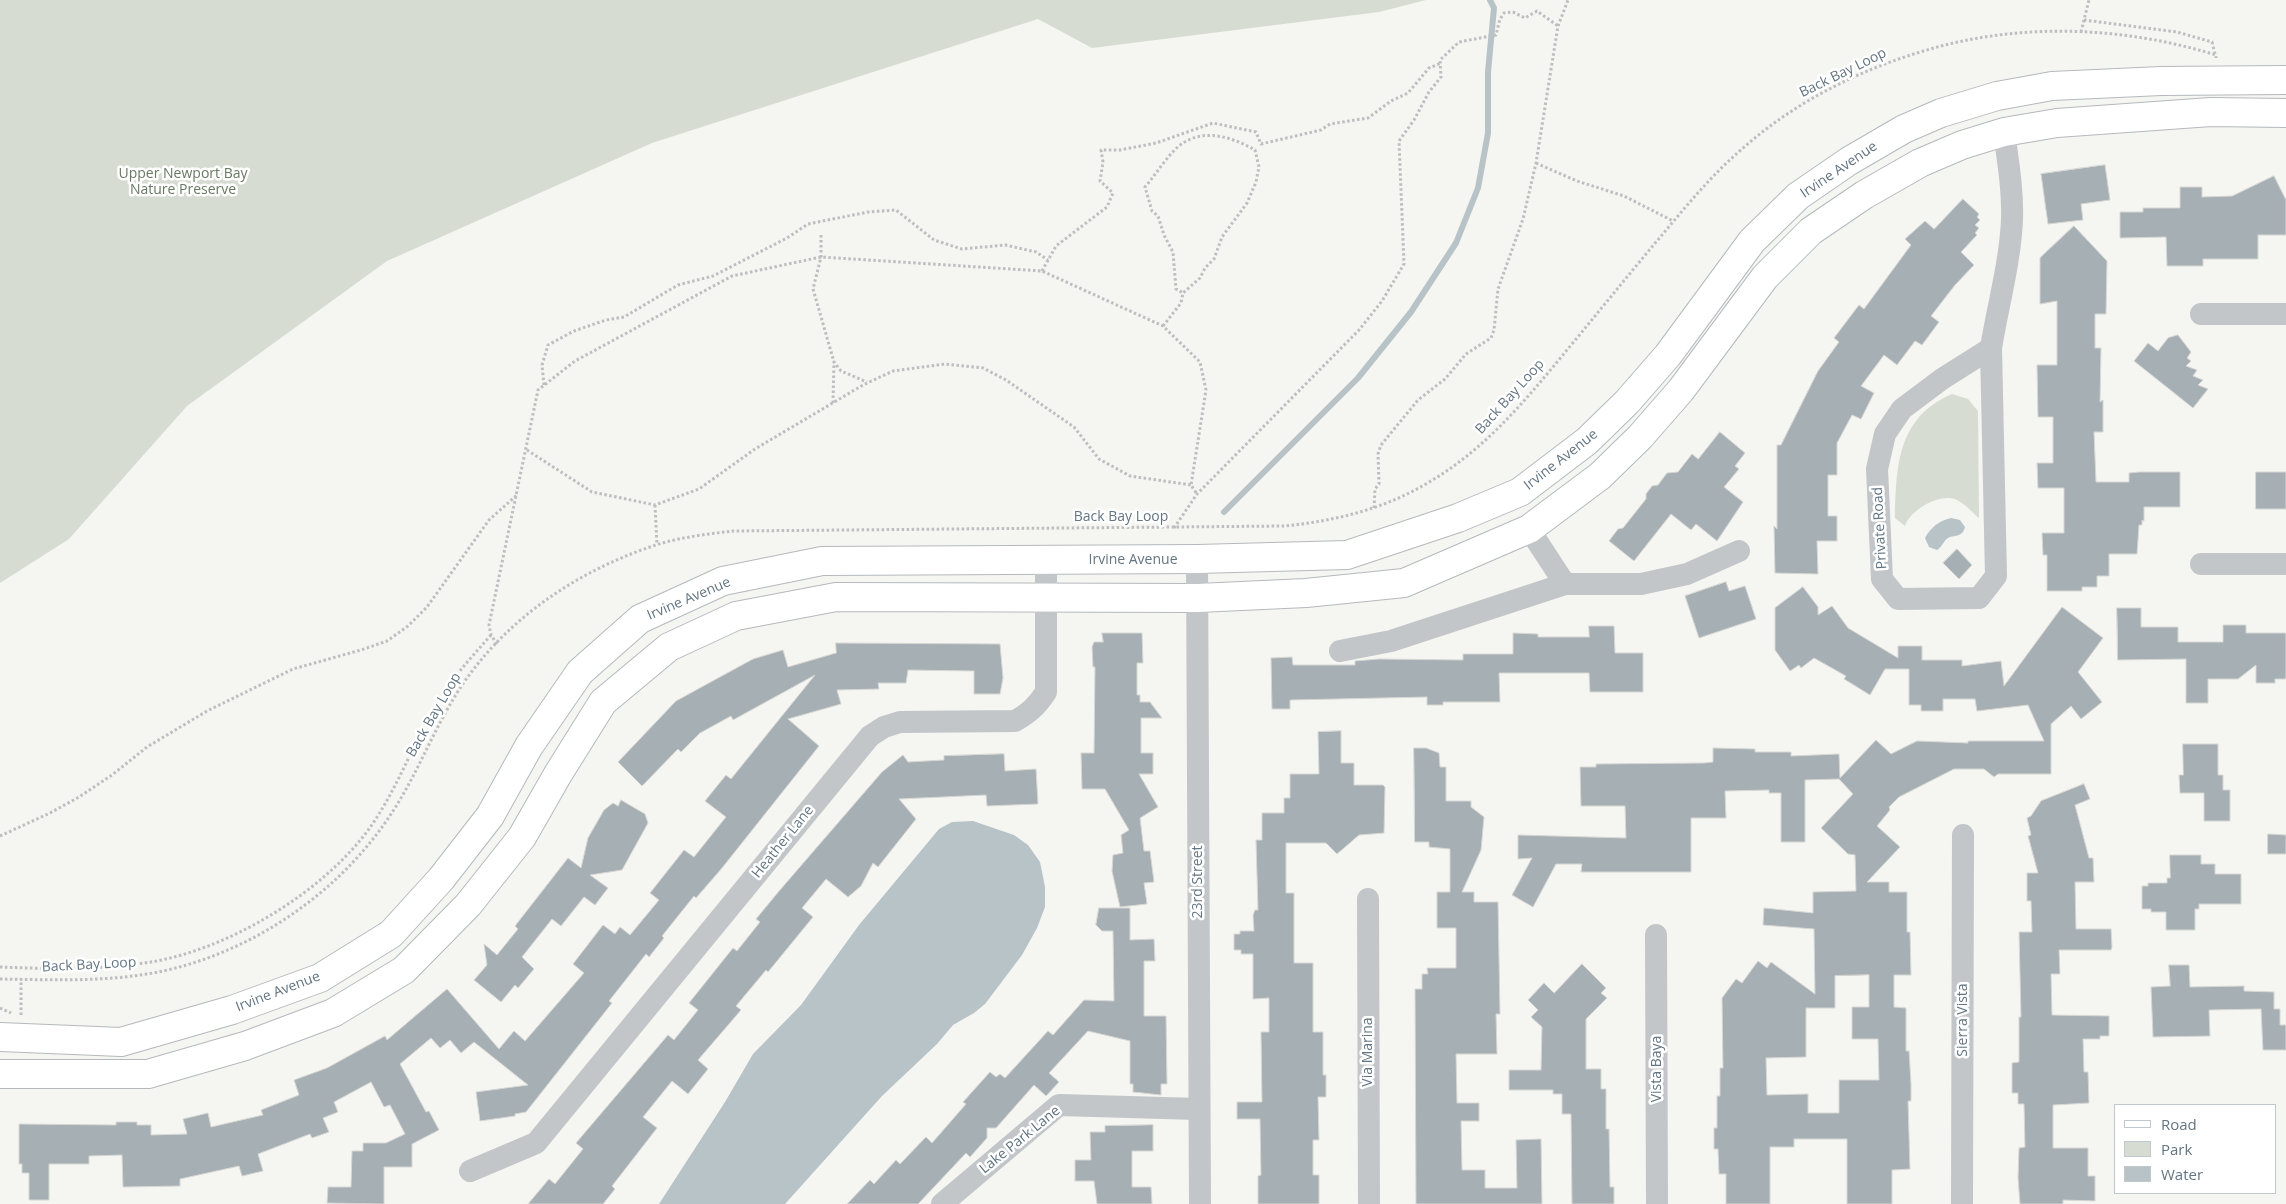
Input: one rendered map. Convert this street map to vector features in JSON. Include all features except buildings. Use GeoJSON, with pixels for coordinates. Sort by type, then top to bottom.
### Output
{"type":"FeatureCollection","features":[{"type":"Feature","properties":{"kind":"main road","name":"Irvine Avenue"},"geometry":{"type":"LineString","coordinates":[[0,1037],[120,1042],[232,1010],[320,978],[391,934],[441,879],[490,816],[529,746],[580,672],[640,619],[723,581],[822,561],[1197,559],[1347,555],[1458,518],[1520,492],[1587,441],[1627,402],[1668,355],[1752,241],[1798,196],[1883,140],[1940,113],[1997,96],[2052,86],[2162,81],[2217,67],[2286,80]]}},
{"type":"Feature","properties":{"kind":"main road"},"geometry":{"type":"LineString","coordinates":[[2004,132],[2021,109],[2037,104],[2127,97],[2162,81]]}},
{"type":"Feature","properties":{"kind":"main road"},"geometry":{"type":"LineString","coordinates":[[0,1074],[148,1074],[245,1046],[333,1013],[404,970],[468,905],[522,837],[558,774],[603,702],[669,647],[736,616],[836,597],[1046,596],[1198,598],[1306,593],[1404,583],[1529,529],[1600,476],[1640,438],[1687,382],[1765,276],[1811,231],[1864,195],[1920,163],[1962,145],[2004,132],[2057,123],[2211,112],[2286,113]]}},
{"type":"Feature","properties":{"kind":"street","name":"Private Road"},"geometry":{"type":"LineString","coordinates":[[1991,348],[1942,379],[1902,409],[1885,434],[1877,469],[1882,580],[1898,599],[1979,598],[1996,576],[1991,348],[2009,256],[2012,218],[2012,189],[2004,132]]}},
{"type":"Feature","properties":{"kind":"street"},"geometry":{"type":"LineString","coordinates":[[2201,314],[2286,314]]}},
{"type":"Feature","properties":{"kind":"street"},"geometry":{"type":"LineString","coordinates":[[1529,529],[1565,584]]}},
{"type":"Feature","properties":{"kind":"street"},"geometry":{"type":"LineString","coordinates":[[1340,651],[1391,641],[1565,584],[1641,584],[1686,574],[1739,551]]}},
{"type":"Feature","properties":{"kind":"street","name":"23rd Street"},"geometry":{"type":"LineString","coordinates":[[1197,559],[1198,1109],[1200,1204]]}},
{"type":"Feature","properties":{"kind":"street","name":"Heather Lane"},"geometry":{"type":"LineString","coordinates":[[470,1171],[536,1143],[870,736],[884,727],[900,722],[1014,721],[1028,714],[1038,705],[1046,692],[1046,560]]}},
{"type":"Feature","properties":{"kind":"street"},"geometry":{"type":"LineString","coordinates":[[2201,564],[2286,564]]}},
{"type":"Feature","properties":{"kind":"street","name":"Sierra Vista"},"geometry":{"type":"LineString","coordinates":[[1962,1204],[1963,835]]}},
{"type":"Feature","properties":{"kind":"street","name":"Via Marina"},"geometry":{"type":"LineString","coordinates":[[1368,899],[1369,1204]]}},
{"type":"Feature","properties":{"kind":"street","name":"Vista Baya"},"geometry":{"type":"LineString","coordinates":[[1656,934],[1657,1204]]}},
{"type":"Feature","properties":{"kind":"street","name":"Lake Park Lane"},"geometry":{"type":"LineString","coordinates":[[942,1204],[1059,1105],[1198,1109]]}},
{"type":"Feature","properties":{"kind":"path"},"geometry":{"type":"LineString","coordinates":[[1374,508],[1375,489],[1379,484],[1378,454],[1380,445],[1418,400],[1445,379],[1466,354],[1491,338],[1494,330],[1498,289],[1523,219],[1536,163],[1558,26],[1568,0]]}},
{"type":"Feature","properties":{"kind":"path"},"geometry":{"type":"LineString","coordinates":[[2081,32],[2089,0]]}},
{"type":"Feature","properties":{"kind":"path"},"geometry":{"type":"LineString","coordinates":[[1174,528],[1197,494],[1359,330],[1382,301],[1404,264],[1399,141],[1414,120],[1429,92],[1441,77],[1440,60],[1459,42],[1496,35],[1500,19],[1504,13],[1513,12],[1525,18],[1537,11],[1558,26]]}},
{"type":"Feature","properties":{"kind":"path"},"geometry":{"type":"LineString","coordinates":[[2084,20],[2177,32],[2212,42],[2217,67]]}},
{"type":"Feature","properties":{"kind":"path","name":"Back Bay Loop"},"geometry":{"type":"LineString","coordinates":[[0,979],[105,979],[182,966],[222,952],[263,932],[292,914],[335,880],[380,831],[399,803],[428,744],[452,702],[468,677],[497,644],[527,615],[557,592],[585,576],[657,545],[733,531],[1285,526],[1340,518],[1374,508],[1423,486],[1479,447],[1503,425],[1674,221],[1742,148],[1816,96],[1912,53],[1970,39],[2022,32],[2081,32],[2159,41],[2217,67]]}},
{"type":"Feature","properties":{"kind":"path"},"geometry":{"type":"LineString","coordinates":[[1042,271],[1056,246],[1107,207],[1113,194],[1100,181],[1103,162],[1101,150],[1120,150],[1156,143],[1213,123],[1256,132],[1261,144],[1321,130],[1330,124],[1368,118],[1391,101],[1408,93],[1429,68],[1441,63]]}},
{"type":"Feature","properties":{"kind":"path"},"geometry":{"type":"LineString","coordinates":[[1163,326],[1181,303],[1183,293],[1200,278],[1205,268],[1214,259],[1222,237],[1246,203],[1256,182],[1259,167],[1255,150],[1237,140],[1218,136],[1196,137],[1182,144],[1145,187],[1152,211],[1158,216],[1164,235],[1173,252],[1176,289],[1183,293]]}},
{"type":"Feature","properties":{"kind":"path"},"geometry":{"type":"LineString","coordinates":[[1536,163],[1576,181],[1624,196],[1674,221]]}},
{"type":"Feature","properties":{"kind":"path"},"geometry":{"type":"LineString","coordinates":[[544,385],[542,365],[548,345],[574,331],[606,320],[624,317],[678,284],[714,276],[787,238],[808,224],[868,212],[896,210],[934,240],[962,249],[1004,245],[1036,252],[1048,260]]}},
{"type":"Feature","properties":{"kind":"path"},"geometry":{"type":"LineString","coordinates":[[821,235],[820,257],[813,289],[834,362],[832,404]]}},
{"type":"Feature","properties":{"kind":"path"},"geometry":{"type":"LineString","coordinates":[[497,644],[490,635],[489,625],[518,494],[538,390],[574,361],[732,276],[820,257],[1042,271],[1163,326],[1200,362],[1206,390],[1191,485],[1197,494]]}},
{"type":"Feature","properties":{"kind":"path"},"geometry":{"type":"LineString","coordinates":[[834,362],[841,371],[868,383]]}},
{"type":"Feature","properties":{"kind":"path"},"geometry":{"type":"LineString","coordinates":[[526,450],[592,492],[655,505],[699,489],[755,449],[868,383],[893,371],[945,364],[983,368],[1006,380],[1074,427],[1099,459],[1130,476],[1191,485]]}},
{"type":"Feature","properties":{"kind":"path"},"geometry":{"type":"LineString","coordinates":[[0,836],[50,814],[79,797],[112,775],[147,747],[207,711],[294,668],[361,650],[387,640],[408,626],[427,607],[489,520],[518,494]]}},
{"type":"Feature","properties":{"kind":"path"},"geometry":{"type":"LineString","coordinates":[[655,505],[657,545]]}},
{"type":"Feature","properties":{"kind":"path"},"geometry":{"type":"LineString","coordinates":[[0,967],[94,966],[151,962],[193,951],[248,928],[298,898],[331,870],[368,829],[402,774],[435,706],[457,673],[490,635]]}},
{"type":"Feature","properties":{"kind":"path"},"geometry":{"type":"LineString","coordinates":[[21,979],[21,1018]]}},
{"type":"Feature","properties":{"kind":"green space","name":"Upper Newport Bay Nature Preserve"},"geometry":{"type":"Polygon","coordinates":[[[0,0],[1426,0],[1379,12],[1092,48],[1038,19],[652,143],[387,261],[187,406],[69,539],[0,583],[0,0]]]}},
{"type":"Feature","properties":{"kind":"green space"},"geometry":{"type":"Polygon","coordinates":[[[1952,394],[1968,399],[1978,411],[1979,518],[1957,500],[1943,498],[1935,500],[1919,509],[1905,526],[1895,518],[1899,463],[1903,446],[1910,430],[1920,416],[1934,404],[1952,394]]]}},
{"type":"Feature","properties":{"kind":"water"},"geometry":{"type":"Polygon","coordinates":[[[1951,518],[1960,520],[1965,527],[1962,533],[1945,540],[1937,550],[1929,547],[1925,538],[1930,531],[1939,523],[1951,518]]]}},
{"type":"Feature","properties":{"kind":"water"},"geometry":{"type":"Polygon","coordinates":[[[973,821],[1014,835],[1028,845],[1040,862],[1045,887],[1045,907],[1037,928],[1022,955],[985,1004],[953,1025],[937,1044],[882,1096],[785,1204],[659,1204],[725,1102],[753,1054],[801,1005],[859,925],[939,829],[952,822],[973,821]]]}},
{"type":"Feature","properties":{"kind":"waterway"},"geometry":{"type":"LineString","coordinates":[[1224,512],[1358,378],[1411,312],[1456,243],[1478,188],[1488,133],[1488,72],[1494,8],[1490,0]]}}]}
